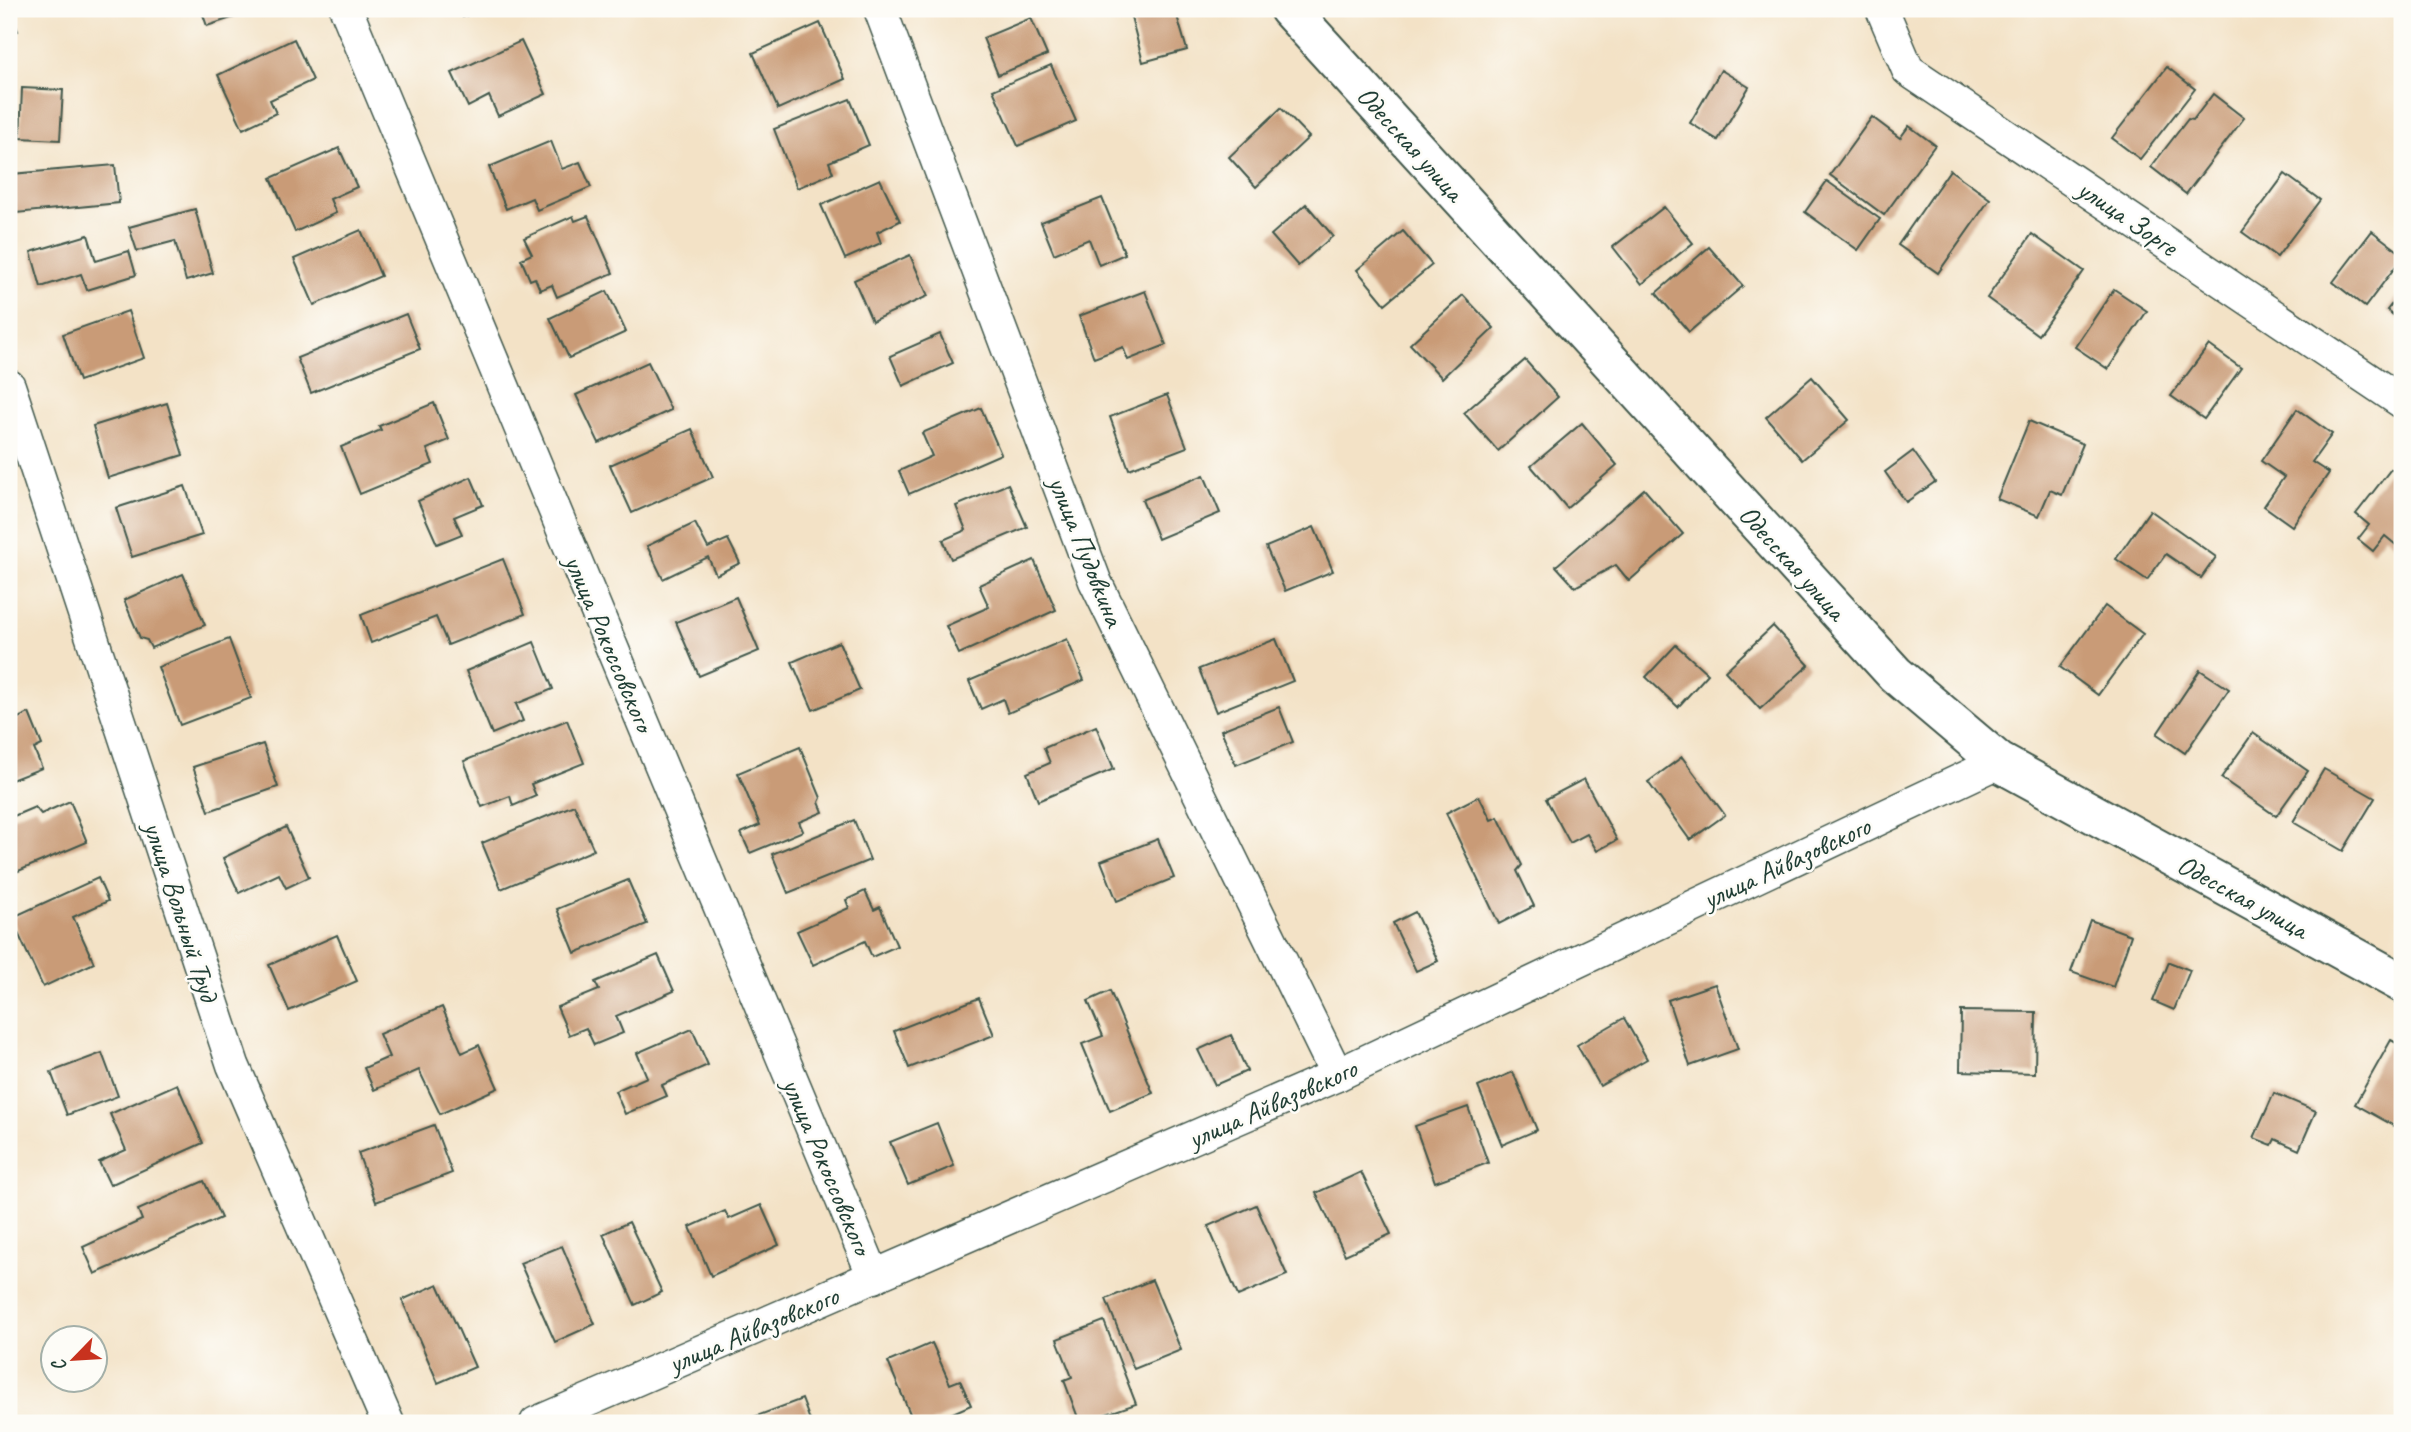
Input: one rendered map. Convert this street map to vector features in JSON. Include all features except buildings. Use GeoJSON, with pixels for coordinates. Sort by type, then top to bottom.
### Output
{"type":"FeatureCollection","features":[{"type":"Feature","properties":{"kind":"main road","name":"Одесская улица"},"geometry":{"type":"LineString","coordinates":[[1289,9],[1895,674],[1999,762],[2402,983]]}},
{"type":"Feature","properties":{"kind":"street","name":"улица Рокоссовского"},"geometry":{"type":"LineString","coordinates":[[346,9],[874,1277]]}},
{"type":"Feature","properties":{"kind":"street","name":"улица Пудовкина"},"geometry":{"type":"LineString","coordinates":[[880,9],[1095,581],[1336,1075]]}},
{"type":"Feature","properties":{"kind":"street","name":"улица Зорге"},"geometry":{"type":"LineString","coordinates":[[1882,9],[1908,70],[2402,402]]}},
{"type":"Feature","properties":{"kind":"street","name":"улица Вольный Труд"},"geometry":{"type":"LineString","coordinates":[[9,386],[233,1065],[388,1423]]}},
{"type":"Feature","properties":{"kind":"street","name":"улица Айвазовского"},"geometry":{"type":"LineString","coordinates":[[536,1423],[1336,1075],[1999,762]]}}]}
